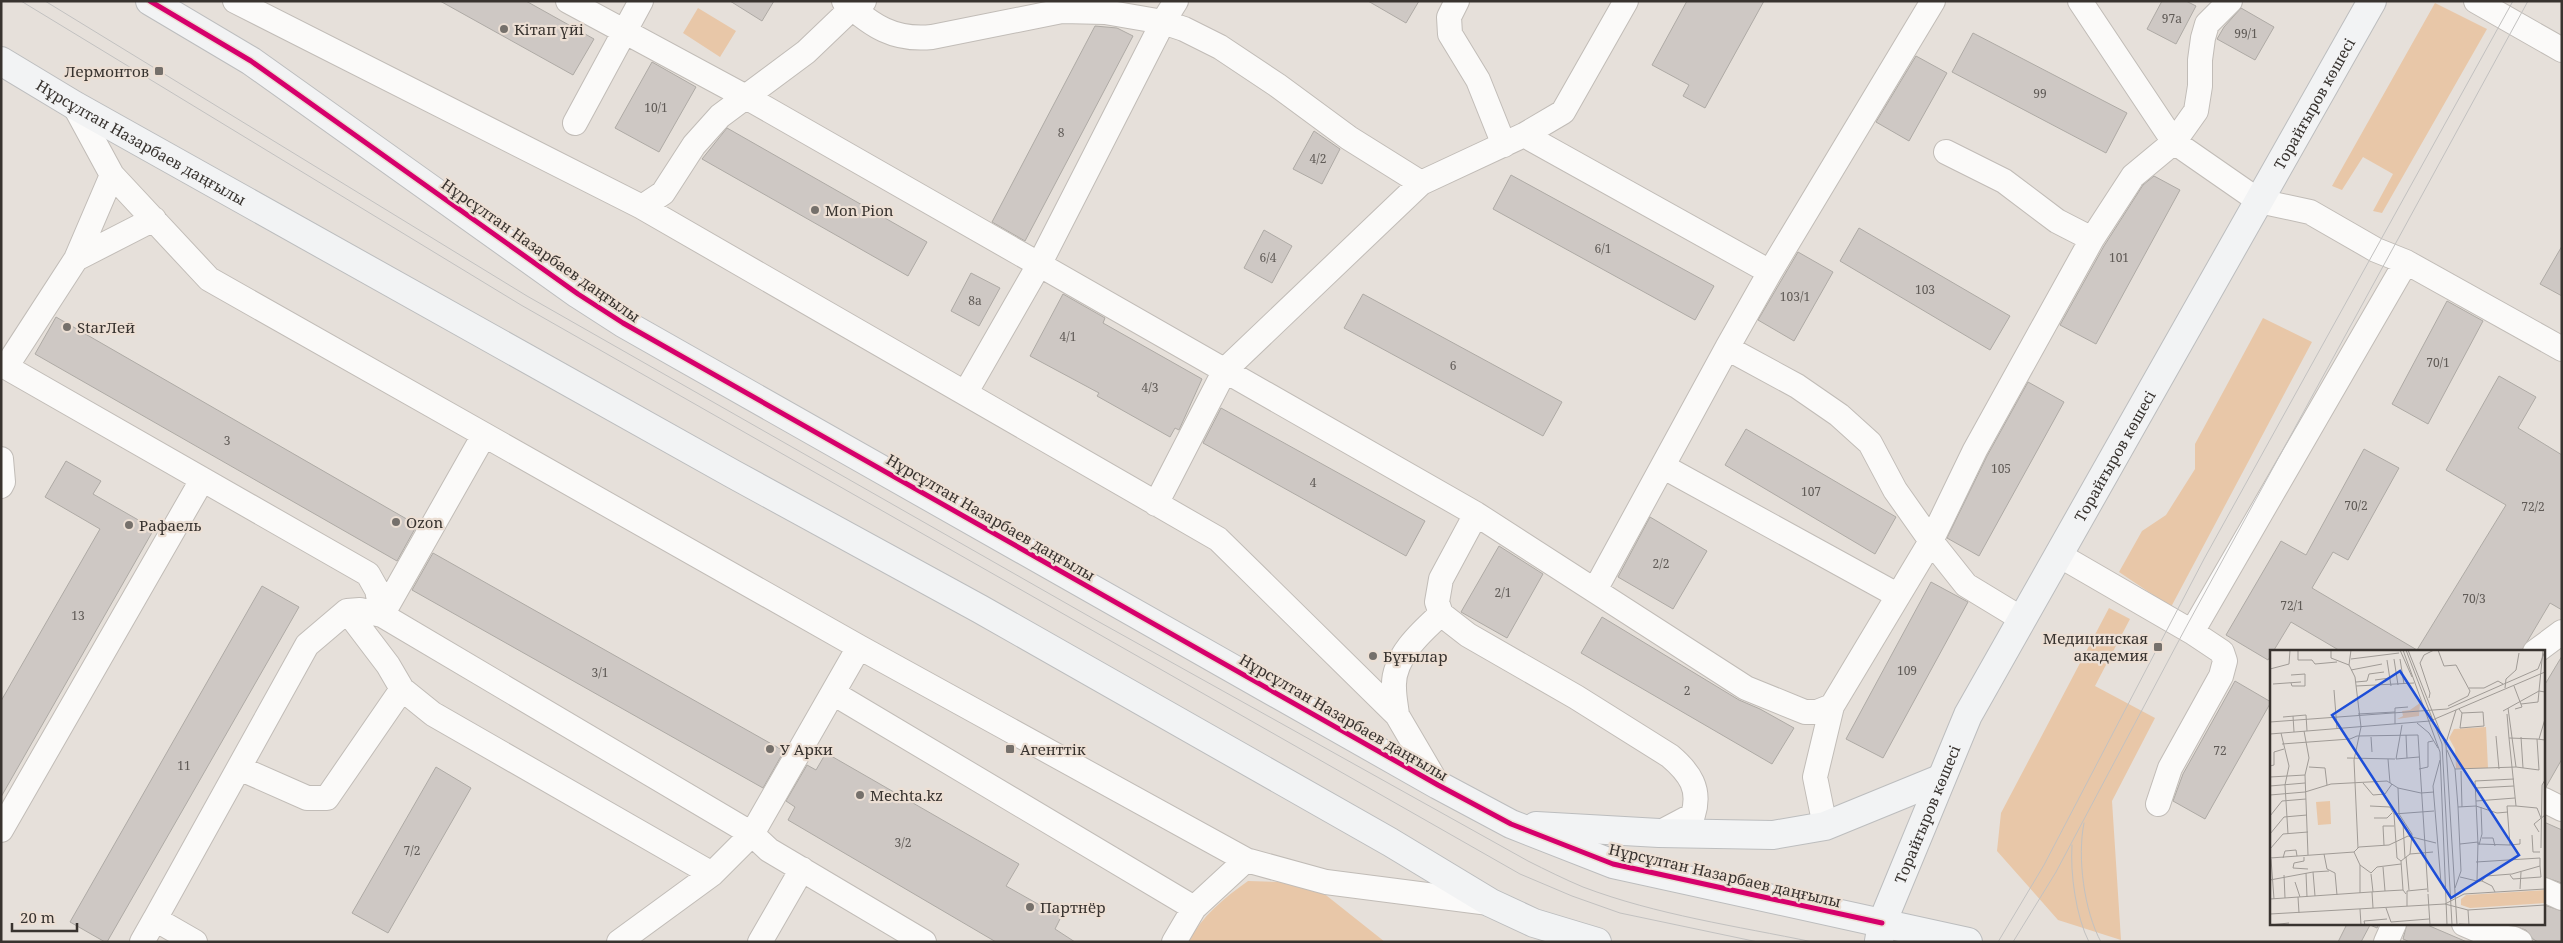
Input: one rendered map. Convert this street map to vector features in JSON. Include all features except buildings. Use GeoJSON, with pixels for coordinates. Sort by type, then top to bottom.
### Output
{"type":"FeatureCollection","features":[{"type":"Feature","properties":{"kind":"main road","name":"Нұрсұлтан Назарбаев даңғылы"},"geometry":{"type":"LineString","coordinates":[[150,1],[251,61],[578,294],[623,323],[1438,785],[1511,824],[1613,864],[1880,932],[1968,942]]}},
{"type":"Feature","properties":{"kind":"main road","name":"Торайғыров көшесі"},"geometry":{"type":"LineString","coordinates":[[1880,932],[1940,779],[1968,715],[2372,1]]}},
{"type":"Feature","properties":{"kind":"main road","name":"Нұрсұлтан Назарбаев даңғылы"},"geometry":{"type":"LineString","coordinates":[[1,61],[74,105],[733,474],[997,618],[1390,842],[1491,903],[1534,923],[1597,942]]}},
{"type":"Feature","properties":{"kind":"main road"},"geometry":{"type":"LineString","coordinates":[[1511,824],[1659,833],[1773,835],[1825,826],[1940,779]]}},
{"type":"Feature","properties":{"kind":"main road"},"geometry":{"type":"LineString","coordinates":[[1534,923],[1558,942]]}},
{"type":"Feature","properties":{"kind":"lane"},"geometry":{"type":"LineString","coordinates":[[235,1],[642,207],[966,392],[1218,539],[1397,715],[1438,785]]}},
{"type":"Feature","properties":{"kind":"lane"},"geometry":{"type":"LineString","coordinates":[[568,1],[746,97],[1040,263],[1476,514],[1746,688],[1804,712],[1817,712],[1832,706]]}},
{"type":"Feature","properties":{"kind":"lane"},"geometry":{"type":"LineString","coordinates":[[575,123],[641,1]]}},
{"type":"Feature","properties":{"kind":"lane"},"geometry":{"type":"LineString","coordinates":[[966,392],[1040,263],[1163,22],[1176,1]]}},
{"type":"Feature","properties":{"kind":"lane"},"geometry":{"type":"LineString","coordinates":[[1457,1],[1449,17],[1450,34],[1514,140],[1770,272]]}},
{"type":"Feature","properties":{"kind":"lane"},"geometry":{"type":"LineString","coordinates":[[1156,504],[1225,370],[1421,183],[1514,140],[1563,112],[1626,1]]}},
{"type":"Feature","properties":{"kind":"lane"},"geometry":{"type":"LineString","coordinates":[[1595,590],[1770,272],[1933,1]]}},
{"type":"Feature","properties":{"kind":"lane"},"geometry":{"type":"LineString","coordinates":[[2080,1],[2174,142],[2259,201],[2310,212],[2376,250],[2406,262],[2562,348]]}},
{"type":"Feature","properties":{"kind":"lane"},"geometry":{"type":"LineString","coordinates":[[1825,826],[1815,777],[1832,706],[1931,541],[1975,450],[2092,239],[2133,176],[2174,142],[2196,111],[2200,86],[2200,60],[2208,24],[2230,1]]}},
{"type":"Feature","properties":{"kind":"lane"},"geometry":{"type":"LineString","coordinates":[[2476,1],[2562,50]]}},
{"type":"Feature","properties":{"kind":"lane"},"geometry":{"type":"LineString","coordinates":[[642,207],[662,192],[694,145],[720,116],[806,52],[854,4],[886,31],[910,39],[932,37],[1054,6],[1163,22],[1184,29],[1220,47],[1277,85],[1349,138],[1421,183]]}},
{"type":"Feature","properties":{"kind":"lane"},"geometry":{"type":"LineString","coordinates":[[74,105],[112,175],[209,279],[859,647],[1246,860],[1326,882],[1491,903]]}},
{"type":"Feature","properties":{"kind":"lane"},"geometry":{"type":"LineString","coordinates":[[1946,152],[2004,181],[2057,221],[2092,239]]}},
{"type":"Feature","properties":{"kind":"lane"},"geometry":{"type":"LineString","coordinates":[[112,175],[76,259],[4,371],[368,574],[377,590],[382,615]]}},
{"type":"Feature","properties":{"kind":"lane"},"geometry":{"type":"LineString","coordinates":[[76,259],[154,219]]}},
{"type":"Feature","properties":{"kind":"lane"},"geometry":{"type":"LineString","coordinates":[[2192,632],[2406,262]]}},
{"type":"Feature","properties":{"kind":"lane"},"geometry":{"type":"LineString","coordinates":[[1727,348],[1797,386],[1839,415],[1870,443],[1895,490],[1931,541],[1966,585],[2022,619]]}},
{"type":"Feature","properties":{"kind":"lane"},"geometry":{"type":"LineString","coordinates":[[382,615],[484,435]]}},
{"type":"Feature","properties":{"kind":"lane"},"geometry":{"type":"LineString","coordinates":[[1,459],[3,482],[1,486]]}},
{"type":"Feature","properties":{"kind":"lane"},"geometry":{"type":"LineString","coordinates":[[1664,467],[1897,595]]}},
{"type":"Feature","properties":{"kind":"lane"},"geometry":{"type":"LineString","coordinates":[[1,830],[202,480]]}},
{"type":"Feature","properties":{"kind":"lane"},"geometry":{"type":"LineString","coordinates":[[1476,514],[1441,578],[1437,602],[1441,614],[1468,635],[1576,697],[1670,756],[1684,768],[1698,800],[1693,816],[1659,833]]}},
{"type":"Feature","properties":{"kind":"lane"},"geometry":{"type":"LineString","coordinates":[[2059,555],[2192,632],[2222,652],[2225,661],[2221,676],[2170,768],[2158,804]]}},
{"type":"Feature","properties":{"kind":"lane"},"geometry":{"type":"LineString","coordinates":[[142,942],[307,645],[347,611],[360,610],[382,615],[752,834],[769,850],[924,942]]}},
{"type":"Feature","properties":{"kind":"lane"},"geometry":{"type":"LineString","coordinates":[[347,611],[388,666],[402,689],[432,714],[712,874]]}},
{"type":"Feature","properties":{"kind":"lane"},"geometry":{"type":"LineString","coordinates":[[1397,715],[1393,686],[1396,672],[1418,636],[1441,614]]}},
{"type":"Feature","properties":{"kind":"lane"},"geometry":{"type":"LineString","coordinates":[[2538,650],[2562,632]]}},
{"type":"Feature","properties":{"kind":"lane"},"geometry":{"type":"LineString","coordinates":[[619,942],[712,874],[752,834],[859,647]]}},
{"type":"Feature","properties":{"kind":"lane"},"geometry":{"type":"LineString","coordinates":[[239,768],[307,798],[327,798],[402,689]]}},
{"type":"Feature","properties":{"kind":"lane"},"geometry":{"type":"LineString","coordinates":[[833,693],[1194,908]]}},
{"type":"Feature","properties":{"kind":"lane"},"geometry":{"type":"LineString","coordinates":[[1174,942],[1194,908],[1246,860]]}},
{"type":"Feature","properties":{"kind":"lane"},"geometry":{"type":"LineString","coordinates":[[760,942],[802,869]]}},
{"type":"Feature","properties":{"kind":"lane"},"geometry":{"type":"LineString","coordinates":[[2546,891],[2562,898]]}},
{"type":"Feature","properties":{"kind":"lane"},"geometry":{"type":"LineString","coordinates":[[155,919],[195,942]]}},
{"type":"Feature","properties":{"kind":"lane"},"geometry":{"type":"LineString","coordinates":[[2386,942],[2393,926]]}},
{"type":"Feature","properties":{"kind":"lane"},"geometry":{"type":"LineString","coordinates":[[2469,926],[2492,936],[2514,939],[2520,942]]}},
{"type":"Feature","properties":{"kind":"shaded area"},"geometry":{"type":"Polygon","coordinates":[[[2435,3],[2487,29],[2382,213],[2373,211],[2393,174],[2363,157],[2342,190],[2332,186],[2435,3]]]}},
{"type":"Feature","properties":{"kind":"shaded area"},"geometry":{"type":"Polygon","coordinates":[[[698,8],[736,31],[720,57],[683,33],[698,8]]]}},
{"type":"Feature","properties":{"kind":"shaded area"},"geometry":{"type":"Polygon","coordinates":[[[2263,318],[2312,342],[2171,607],[2119,572],[2142,531],[2166,515],[2195,469],[2195,444],[2263,318]]]}},
{"type":"Feature","properties":{"kind":"shaded area"},"geometry":{"type":"Polygon","coordinates":[[[2109,608],[2130,619],[2095,686],[2155,718],[2112,801],[2121,940],[2058,920],[1997,851],[2001,813],[2109,608]]]}},
{"type":"Feature","properties":{"kind":"shaded area"},"geometry":{"type":"Polygon","coordinates":[[[1248,881],[1283,882],[1317,888],[1385,942],[1188,942],[1214,908],[1248,881]]]}},
{"type":"Feature","properties":{"kind":"tram line"},"geometry":{"type":"LineString","coordinates":[[21,1],[521,305],[1520,874],[1572,896],[1620,913],[1758,942]]}},
{"type":"Feature","properties":{"kind":"tram line"},"geometry":{"type":"LineString","coordinates":[[45,1],[527,296],[1092,618],[1528,861],[1583,887],[1639,905],[1697,919],[1813,942]]}},
{"type":"Feature","properties":{"kind":"tram line"},"geometry":{"type":"LineString","coordinates":[[1998,942],[2044,865],[2204,559],[2513,1]]}},
{"type":"Feature","properties":{"kind":"tram line"},"geometry":{"type":"LineString","coordinates":[[2013,942],[2056,872],[2185,629],[2528,1]]}},
{"type":"Feature","properties":{"kind":"tram line"},"geometry":{"type":"LineString","coordinates":[[2084,823],[2081,852],[2083,884],[2090,915],[2101,942]]}},
{"type":"Feature","properties":{"kind":"tram line"},"geometry":{"type":"LineString","coordinates":[[2072,845],[2072,868],[2077,908],[2089,942]]}},
{"type":"Feature","properties":{"kind":"cycle path"},"geometry":{"type":"LineString","coordinates":[[150,1],[251,61],[578,294],[623,323],[1438,785],[1511,824],[1613,864],[1882,923]]}},
{"type":"Feature","properties":{"kind":"place","name":"Кітап үйі"},"geometry":{"type":"Point","coordinates":[504,29]}},
{"type":"Feature","properties":{"kind":"place","name":"Лермонтов"},"geometry":{"type":"Point","coordinates":[159,71]}},
{"type":"Feature","properties":{"kind":"place","name":"Mon Pion"},"geometry":{"type":"Point","coordinates":[815,210]}},
{"type":"Feature","properties":{"kind":"place","name":"StarЛей"},"geometry":{"type":"Point","coordinates":[67,327]}},
{"type":"Feature","properties":{"kind":"place","name":"Ozon"},"geometry":{"type":"Point","coordinates":[396,522]}},
{"type":"Feature","properties":{"kind":"place","name":"Рафаель"},"geometry":{"type":"Point","coordinates":[129,525]}},
{"type":"Feature","properties":{"kind":"place","name":"Медицинская академия"},"geometry":{"type":"Point","coordinates":[2158,647]}},
{"type":"Feature","properties":{"kind":"place","name":"Бұғылар"},"geometry":{"type":"Point","coordinates":[1373,656]}},
{"type":"Feature","properties":{"kind":"place","name":"У Арки"},"geometry":{"type":"Point","coordinates":[770,749]}},
{"type":"Feature","properties":{"kind":"place","name":"Агенттік"},"geometry":{"type":"Point","coordinates":[1010,749]}},
{"type":"Feature","properties":{"kind":"place","name":"Mechta.kz"},"geometry":{"type":"Point","coordinates":[860,795]}},
{"type":"Feature","properties":{"kind":"place","name":"Партнёр"},"geometry":{"type":"Point","coordinates":[1030,907]}}]}
